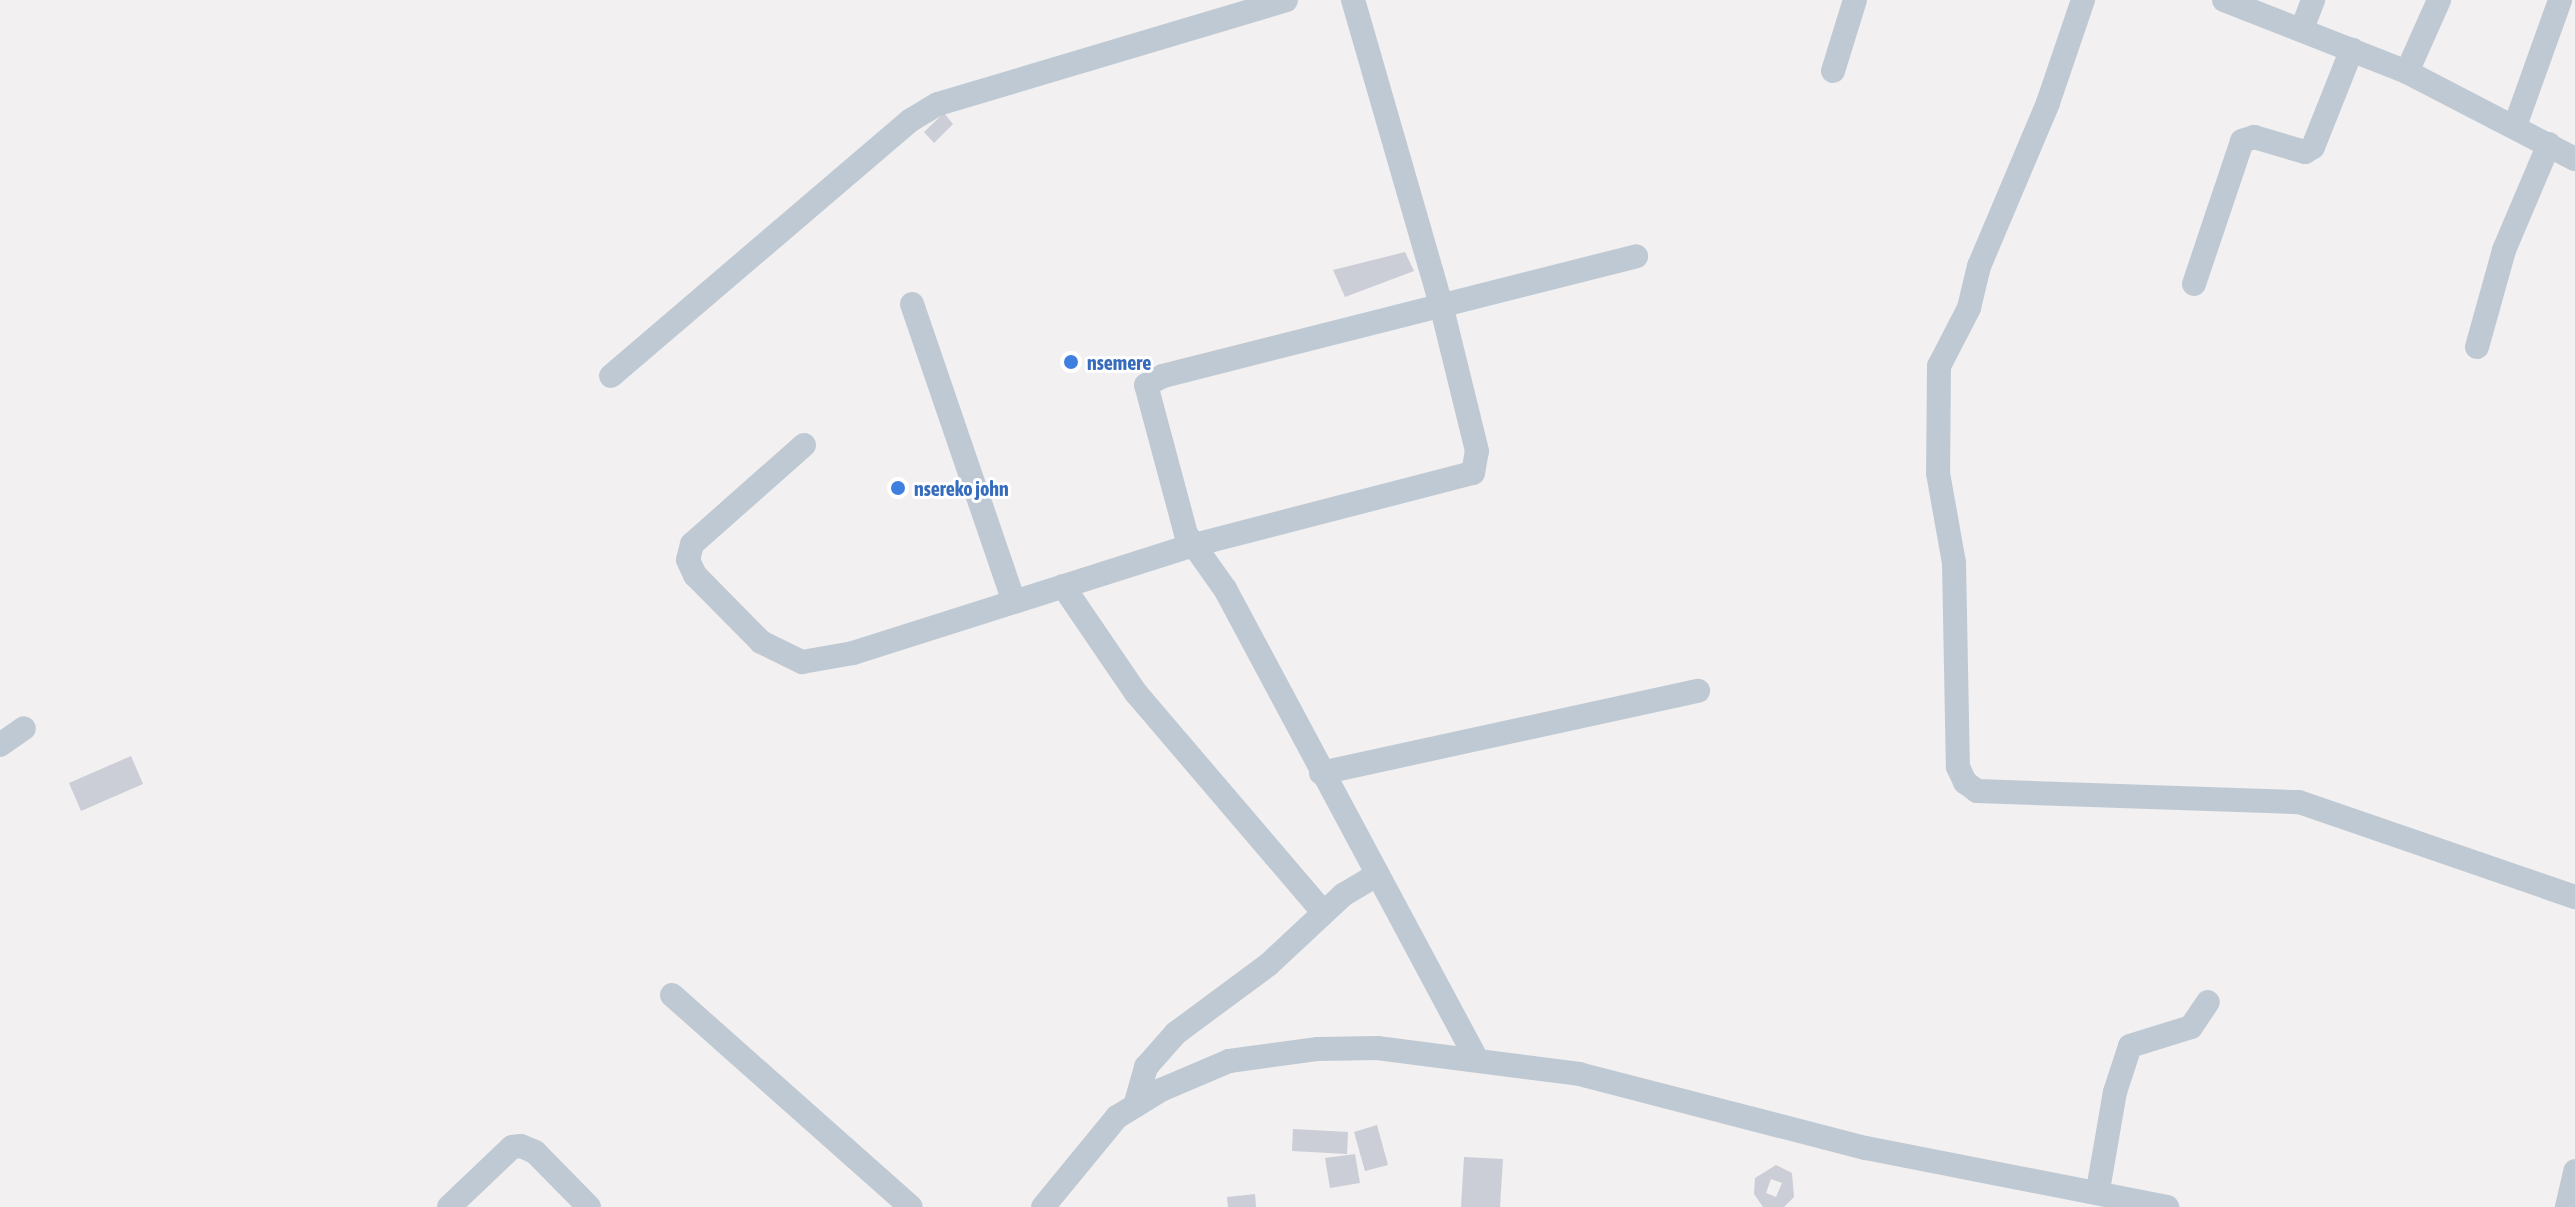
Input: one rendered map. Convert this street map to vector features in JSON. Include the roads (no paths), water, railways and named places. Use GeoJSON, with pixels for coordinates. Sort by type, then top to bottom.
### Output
{"type":"FeatureCollection","features":[{"type":"Feature","properties":{"kind":"street"},"geometry":{"type":"LineString","coordinates":[[611,376],[911,120],[938,104],[1286,0]]}},
{"type":"Feature","properties":{"kind":"street"},"geometry":{"type":"LineString","coordinates":[[804,445],[689,552],[695,575],[761,642],[802,662],[826,660],[1194,545],[1473,473],[1477,451],[1442,308],[1353,0]]}},
{"type":"Feature","properties":{"kind":"street"},"geometry":{"type":"LineString","coordinates":[[1833,71],[1855,0]]}},
{"type":"Feature","properties":{"kind":"street"},"geometry":{"type":"LineString","coordinates":[[2083,0],[2048,103],[1979,266],[1969,308],[1939,366],[1938,473],[1954,563],[1958,767],[1965,782],[1977,791],[2299,802],[2575,897]]}},
{"type":"Feature","properties":{"kind":"street"},"geometry":{"type":"LineString","coordinates":[[2224,0],[2407,72],[2575,159]]}},
{"type":"Feature","properties":{"kind":"street"},"geometry":{"type":"LineString","coordinates":[[2302,29],[2313,0]]}},
{"type":"Feature","properties":{"kind":"street"},"geometry":{"type":"LineString","coordinates":[[2407,72],[2439,0]]}},
{"type":"Feature","properties":{"kind":"street"},"geometry":{"type":"LineString","coordinates":[[2515,126],[2560,0]]}},
{"type":"Feature","properties":{"kind":"street"},"geometry":{"type":"LineString","coordinates":[[2194,284],[2242,141],[2254,137],[2305,152],[2313,147],[2352,49]]}},
{"type":"Feature","properties":{"kind":"street"},"geometry":{"type":"LineString","coordinates":[[2477,347],[2504,250],[2549,144]]}},
{"type":"Feature","properties":{"kind":"street"},"geometry":{"type":"LineString","coordinates":[[1476,1058],[1225,589],[1194,545],[1179,517],[1146,385],[1163,376],[1442,308],[1636,256]]}},
{"type":"Feature","properties":{"kind":"street"},"geometry":{"type":"LineString","coordinates":[[912,304],[1014,602]]}},
{"type":"Feature","properties":{"kind":"street"},"geometry":{"type":"LineString","coordinates":[[1063,586],[1136,693],[1323,912]]}},
{"type":"Feature","properties":{"kind":"street"},"geometry":{"type":"LineString","coordinates":[[1321,773],[1698,691]]}},
{"type":"Feature","properties":{"kind":"street"},"geometry":{"type":"LineString","coordinates":[[0,745],[24,728]]}},
{"type":"Feature","properties":{"kind":"street"},"geometry":{"type":"LineString","coordinates":[[1135,1106],[1140,1080],[1159,1050],[1268,965],[1323,912],[1376,875]]}},
{"type":"Feature","properties":{"kind":"street"},"geometry":{"type":"LineString","coordinates":[[672,995],[911,1207]]}},
{"type":"Feature","properties":{"kind":"street"},"geometry":{"type":"LineString","coordinates":[[2098,1190],[2115,1092],[2130,1046],[2191,1027],[2208,1002]]}},
{"type":"Feature","properties":{"kind":"street"},"geometry":{"type":"LineString","coordinates":[[1043,1207],[1105,1129],[1135,1106],[1229,1061],[1269,1053],[1377,1048],[1476,1058],[1579,1074],[1866,1148],[2098,1190],[2167,1207]]}},
{"type":"Feature","properties":{"kind":"street"},"geometry":{"type":"LineString","coordinates":[[449,1207],[512,1147],[521,1146],[535,1152],[589,1207]]}},
{"type":"Feature","properties":{"kind":"street"},"geometry":{"type":"LineString","coordinates":[[2567,1207],[2575,1171]]}},
{"type":"Feature","properties":{"kind":"place","name":"nsemere"},"geometry":{"type":"Point","coordinates":[1071,362]}},
{"type":"Feature","properties":{"kind":"place","name":"nsereko john"},"geometry":{"type":"Point","coordinates":[898,488]}}]}
